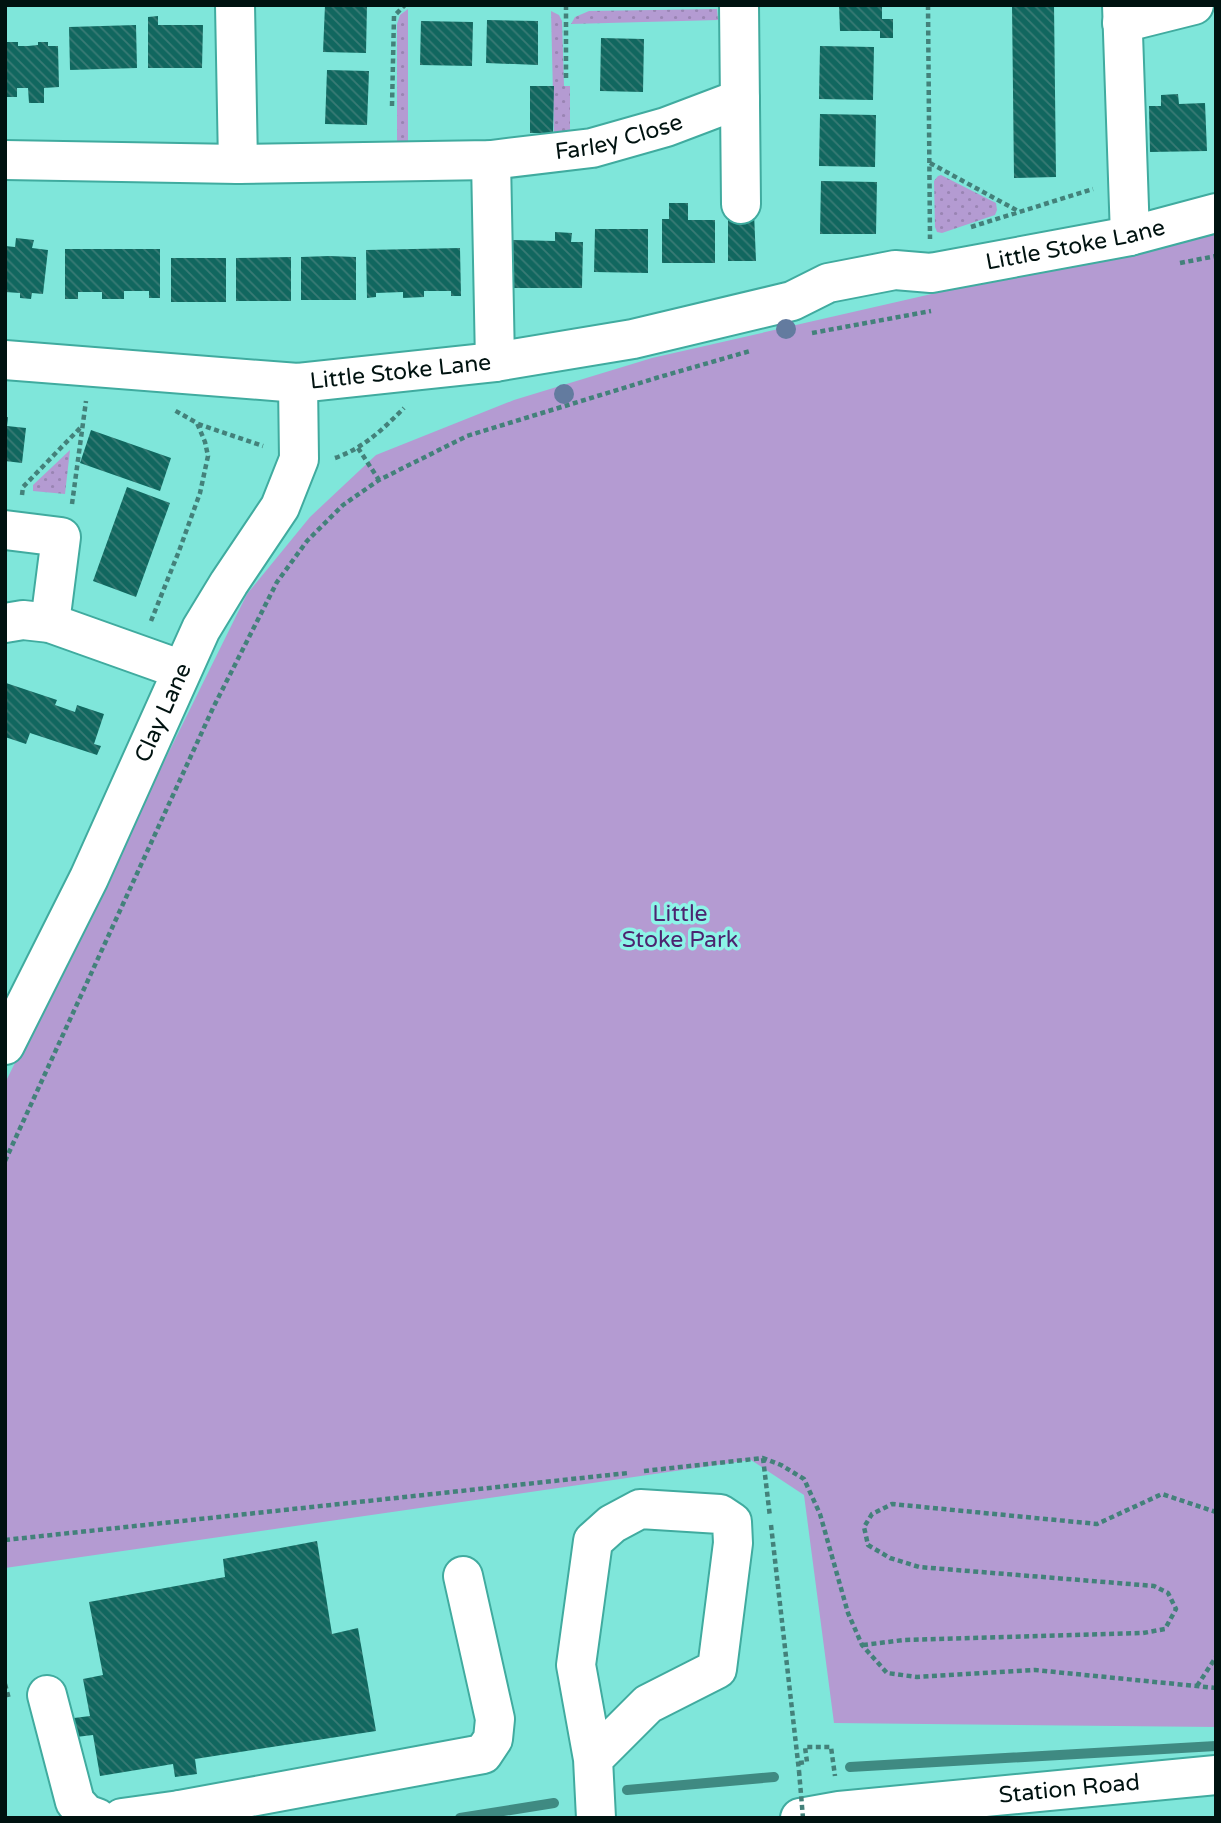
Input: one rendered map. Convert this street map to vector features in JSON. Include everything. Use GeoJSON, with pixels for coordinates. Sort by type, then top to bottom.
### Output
{"type":"FeatureCollection","features":[{"type":"Feature","properties":{"kind":"street"},"geometry":{"type":"LineString","coordinates":[[235,5],[239,164]]}},
{"type":"Feature","properties":{"kind":"street"},"geometry":{"type":"LineString","coordinates":[[739,5],[741,204]]}},
{"type":"Feature","properties":{"kind":"street"},"geometry":{"type":"LineString","coordinates":[[1130,236],[1122,14],[1194,5]]}},
{"type":"Feature","properties":{"kind":"street","name":"Farley Close"},"geometry":{"type":"LineString","coordinates":[[5,160],[239,164],[491,160],[592,148],[667,127],[740,99]]}},
{"type":"Feature","properties":{"kind":"street"},"geometry":{"type":"LineString","coordinates":[[491,160],[495,362]]}},
{"type":"Feature","properties":{"kind":"street","name":"Little Stoke Lane"},"geometry":{"type":"LineString","coordinates":[[5,360],[298,383],[495,362],[633,339],[792,301],[828,283],[895,270],[932,273],[1130,236],[1216,213]]}},
{"type":"Feature","properties":{"kind":"street","name":"Clay Lane"},"geometry":{"type":"LineString","coordinates":[[5,1045],[89,878],[201,629],[280,508],[299,459],[298,383]]}},
{"type":"Feature","properties":{"kind":"street"},"geometry":{"type":"LineString","coordinates":[[11,530],[61,537],[50,623]]}},
{"type":"Feature","properties":{"kind":"street"},"geometry":{"type":"LineString","coordinates":[[5,623],[23,620],[50,623],[182,670]]}},
{"type":"Feature","properties":{"kind":"street"},"geometry":{"type":"LineString","coordinates":[[593,1759],[648,1704],[717,1669],[733,1543],[732,1522],[720,1514],[640,1509],[611,1524],[593,1541],[576,1665],[593,1759],[596,1818]]}},
{"type":"Feature","properties":{"kind":"street"},"geometry":{"type":"LineString","coordinates":[[122,1818],[180,1814],[483,1754],[493,1739],[495,1719],[463,1576]]}},
{"type":"Feature","properties":{"kind":"street"},"geometry":{"type":"LineString","coordinates":[[47,1695],[75,1802],[86,1814],[97,1818]]}},
{"type":"Feature","properties":{"kind":"street","name":"Station Road"},"geometry":{"type":"LineString","coordinates":[[814,1816],[1090,1801],[1216,1775]]}},
{"type":"Feature","properties":{"kind":"path"},"geometry":{"type":"LineString","coordinates":[[392,106],[394,16],[404,5]]}},
{"type":"Feature","properties":{"kind":"path"},"geometry":{"type":"LineString","coordinates":[[566,5],[566,80]]}},
{"type":"Feature","properties":{"kind":"path"},"geometry":{"type":"LineString","coordinates":[[928,5],[932,273]]}},
{"type":"Feature","properties":{"kind":"path"},"geometry":{"type":"LineString","coordinates":[[930,163],[1018,211]]}},
{"type":"Feature","properties":{"kind":"path"},"geometry":{"type":"LineString","coordinates":[[1175,264],[1216,256]]}},
{"type":"Feature","properties":{"kind":"path"},"geometry":{"type":"LineString","coordinates":[[811,334],[933,310]]}},
{"type":"Feature","properties":{"kind":"path"},"geometry":{"type":"LineString","coordinates":[[5,1161],[213,708],[277,582],[307,541],[343,505],[379,480],[467,436],[760,348]]}},
{"type":"Feature","properties":{"kind":"path"},"geometry":{"type":"LineString","coordinates":[[61,537],[66,538],[90,366]]}},
{"type":"Feature","properties":{"kind":"path"},"geometry":{"type":"LineString","coordinates":[[165,405],[197,423],[299,459],[321,461],[358,448],[379,433],[409,403],[418,389],[419,370]]}},
{"type":"Feature","properties":{"kind":"path"},"geometry":{"type":"LineString","coordinates":[[137,654],[200,493],[208,456],[197,423]]}},
{"type":"Feature","properties":{"kind":"path"},"geometry":{"type":"LineString","coordinates":[[11,530],[23,487],[83,425]]}},
{"type":"Feature","properties":{"kind":"path"},"geometry":{"type":"LineString","coordinates":[[358,448],[379,480]]}},
{"type":"Feature","properties":{"kind":"path"},"geometry":{"type":"LineString","coordinates":[[763,1458],[799,1771],[814,1816]]}},
{"type":"Feature","properties":{"kind":"path"},"geometry":{"type":"LineString","coordinates":[[862,1645],[904,1640],[1143,1633],[1165,1629],[1175,1609],[1168,1593],[1154,1586],[919,1567],[890,1558],[868,1545],[864,1527],[872,1514],[892,1504],[1097,1524],[1162,1494],[1216,1512]]}},
{"type":"Feature","properties":{"kind":"path"},"geometry":{"type":"LineString","coordinates":[[1197,1686],[1216,1657]]}},
{"type":"Feature","properties":{"kind":"path"},"geometry":{"type":"LineString","coordinates":[[799,1763],[807,1762],[805,1748],[831,1747],[814,1816]]}},
{"type":"Feature","properties":{"kind":"green space"},"geometry":{"type":"Polygon","coordinates":[[[408,9],[408,142],[397,141],[397,24],[400,15],[408,9]]]}},
{"type":"Feature","properties":{"kind":"green space"},"geometry":{"type":"Polygon","coordinates":[[[717,9],[718,20],[571,24],[575,17],[589,11],[717,9]]]}},
{"type":"Feature","properties":{"kind":"green space"},"geometry":{"type":"Polygon","coordinates":[[[551,11],[559,15],[562,21],[564,86],[570,86],[570,133],[554,136],[551,11]]]}},
{"type":"Feature","properties":{"kind":"green space"},"geometry":{"type":"Polygon","coordinates":[[[941,175],[996,203],[995,215],[942,233],[937,232],[934,181],[941,175]]]}},
{"type":"Feature","properties":{"kind":"green space","name":"Little Stoke Park"},"geometry":{"type":"Polygon","coordinates":[[[1216,229],[1216,1727],[834,1723],[804,1495],[751,1460],[5,1568],[5,1083],[247,594],[310,517],[376,455],[514,400],[652,358],[1216,229]]]}},
{"type":"Feature","properties":{"kind":"green space"},"geometry":{"type":"Polygon","coordinates":[[[70,450],[65,494],[33,491],[33,485],[70,450]]]}},
{"type":"Feature","properties":{"kind":"building"},"geometry":{"type":"Polygon","coordinates":[[[325,5],[367,5],[366,53],[323,52],[325,5]]]}},
{"type":"Feature","properties":{"kind":"building"},"geometry":{"type":"Polygon","coordinates":[[[839,5],[882,5],[882,19],[893,19],[893,38],[880,38],[880,31],[840,31],[839,5]]]}},
{"type":"Feature","properties":{"kind":"building"},"geometry":{"type":"Polygon","coordinates":[[[1012,5],[1054,5],[1056,177],[1014,178],[1012,5]]]}},
{"type":"Feature","properties":{"kind":"building"},"geometry":{"type":"Polygon","coordinates":[[[158,16],[158,25],[203,25],[202,68],[148,68],[148,17],[158,16]]]}},
{"type":"Feature","properties":{"kind":"building"},"geometry":{"type":"Polygon","coordinates":[[[487,20],[538,21],[538,65],[486,63],[487,20]]]}},
{"type":"Feature","properties":{"kind":"building"},"geometry":{"type":"Polygon","coordinates":[[[421,21],[473,22],[472,66],[420,65],[421,21]]]}},
{"type":"Feature","properties":{"kind":"building"},"geometry":{"type":"Polygon","coordinates":[[[136,25],[137,68],[70,70],[69,27],[136,25]]]}},
{"type":"Feature","properties":{"kind":"building"},"geometry":{"type":"Polygon","coordinates":[[[601,38],[644,39],[643,92],[600,91],[601,38]]]}},
{"type":"Feature","properties":{"kind":"building"},"geometry":{"type":"Polygon","coordinates":[[[5,42],[18,42],[18,46],[28,46],[48,42],[48,46],[58,46],[59,87],[44,88],[44,103],[29,103],[28,88],[17,88],[17,97],[5,97],[5,42]]]}},
{"type":"Feature","properties":{"kind":"building"},"geometry":{"type":"Polygon","coordinates":[[[820,46],[874,47],[873,100],[819,99],[820,46]]]}},
{"type":"Feature","properties":{"kind":"building"},"geometry":{"type":"Polygon","coordinates":[[[327,70],[369,71],[367,125],[325,124],[327,70]]]}},
{"type":"Feature","properties":{"kind":"building"},"geometry":{"type":"Polygon","coordinates":[[[530,86],[554,86],[553,133],[530,133],[530,86]]]}},
{"type":"Feature","properties":{"kind":"building"},"geometry":{"type":"Polygon","coordinates":[[[1178,94],[1179,104],[1205,103],[1207,151],[1150,152],[1149,106],[1161,106],[1161,95],[1178,94]]]}},
{"type":"Feature","properties":{"kind":"building"},"geometry":{"type":"Polygon","coordinates":[[[820,114],[876,115],[875,167],[819,166],[820,114]]]}},
{"type":"Feature","properties":{"kind":"building"},"geometry":{"type":"Polygon","coordinates":[[[821,181],[877,182],[876,234],[820,234],[821,181]]]}},
{"type":"Feature","properties":{"kind":"building"},"geometry":{"type":"Polygon","coordinates":[[[669,203],[688,203],[688,220],[715,220],[715,263],[662,263],[662,219],[669,219],[669,203]]]}},
{"type":"Feature","properties":{"kind":"building"},"geometry":{"type":"Polygon","coordinates":[[[728,212],[754,212],[756,261],[728,261],[728,212]]]}},
{"type":"Feature","properties":{"kind":"building"},"geometry":{"type":"Polygon","coordinates":[[[595,229],[648,229],[648,273],[594,272],[595,229]]]}},
{"type":"Feature","properties":{"kind":"building"},"geometry":{"type":"Polygon","coordinates":[[[555,232],[572,233],[571,242],[583,242],[582,288],[511,288],[512,240],[555,241],[555,232]]]}},
{"type":"Feature","properties":{"kind":"building"},"geometry":{"type":"Polygon","coordinates":[[[16,238],[34,240],[32,248],[48,250],[43,294],[32,293],[31,299],[20,298],[20,293],[5,292],[5,246],[15,247],[16,238]]]}},
{"type":"Feature","properties":{"kind":"building"},"geometry":{"type":"Polygon","coordinates":[[[460,248],[461,296],[451,296],[451,291],[424,291],[424,297],[403,298],[403,292],[376,293],[376,297],[367,298],[366,250],[460,248]]]}},
{"type":"Feature","properties":{"kind":"building"},"geometry":{"type":"Polygon","coordinates":[[[65,249],[160,249],[160,298],[149,298],[149,291],[124,291],[124,299],[102,299],[102,292],[78,292],[78,299],[65,299],[65,249]]]}},
{"type":"Feature","properties":{"kind":"building"},"geometry":{"type":"Polygon","coordinates":[[[291,257],[291,301],[236,301],[236,258],[291,257]]]}},
{"type":"Feature","properties":{"kind":"building"},"geometry":{"type":"Polygon","coordinates":[[[301,257],[356,257],[356,300],[301,300],[301,257]]]}},
{"type":"Feature","properties":{"kind":"building"},"geometry":{"type":"Polygon","coordinates":[[[171,258],[226,258],[226,302],[171,302],[171,258]]]}},
{"type":"Feature","properties":{"kind":"building"},"geometry":{"type":"Polygon","coordinates":[[[5,417],[8,417],[7,426],[26,428],[22,463],[5,461],[5,417]]]}},
{"type":"Feature","properties":{"kind":"building"},"geometry":{"type":"Polygon","coordinates":[[[91,430],[171,458],[160,491],[80,463],[91,430]]]}},
{"type":"Feature","properties":{"kind":"building"},"geometry":{"type":"Polygon","coordinates":[[[127,487],[170,503],[136,597],[93,581],[127,487]]]}},
{"type":"Feature","properties":{"kind":"building"},"geometry":{"type":"Polygon","coordinates":[[[6,683],[57,700],[55,705],[75,712],[77,705],[104,714],[94,744],[101,746],[97,755],[30,733],[26,744],[5,737],[6,683]]]}},
{"type":"Feature","properties":{"kind":"building"},"geometry":{"type":"Polygon","coordinates":[[[317,1541],[332,1634],[358,1628],[376,1731],[195,1759],[197,1774],[175,1777],[173,1764],[100,1776],[93,1735],[76,1737],[74,1718],[90,1716],[83,1679],[103,1675],[89,1602],[225,1577],[223,1559],[317,1541]]]}},
{"type":"Feature","properties":{"kind":"waterway"},"geometry":{"type":"LineString","coordinates":[[850,1767],[1216,1746]]}},
{"type":"Feature","properties":{"kind":"waterway"},"geometry":{"type":"LineString","coordinates":[[627,1790],[774,1777]]}},
{"type":"Feature","properties":{"kind":"waterway"},"geometry":{"type":"LineString","coordinates":[[460,1818],[554,1803]]}}]}
